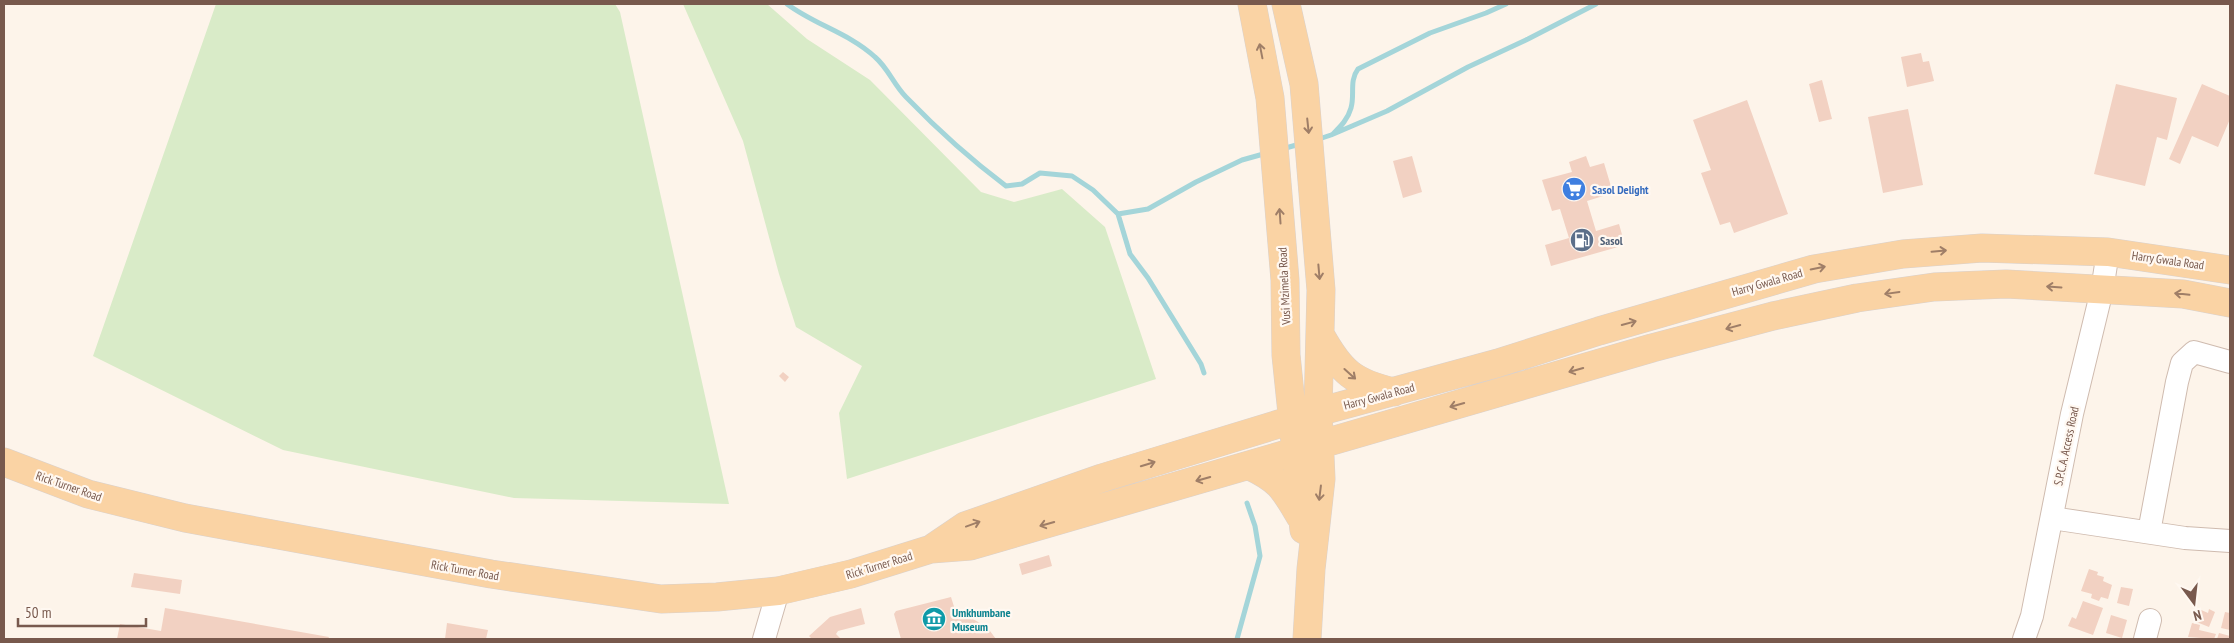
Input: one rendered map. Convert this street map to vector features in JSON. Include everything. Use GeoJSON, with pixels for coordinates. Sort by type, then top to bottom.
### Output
{"type":"FeatureCollection","features":[{"type":"Feature","properties":{"kind":"main road","name":"Vusi Mzimela Road"},"geometry":{"type":"LineString","coordinates":[[1252,4],[1270,98],[1285,280],[1286,355],[1292,422],[1308,448],[1321,479],[1310,569],[1307,639]]}},
{"type":"Feature","properties":{"kind":"main road","name":"Vusi Mzimela Road"},"geometry":{"type":"LineString","coordinates":[[1286,4],[1304,84],[1321,290],[1318,412],[1308,448],[1302,520],[1310,569]]}},
{"type":"Feature","properties":{"kind":"main road","name":"Harry Gwala Road"},"geometry":{"type":"LineString","coordinates":[[1292,422],[1318,412],[1394,392],[1814,269],[1903,254],[1982,248],[2108,252],[2230,270]]}},
{"type":"Feature","properties":{"kind":"main road"},"geometry":{"type":"LineString","coordinates":[[1308,448],[1652,348],[1773,316],[1857,298],[1934,287],[2006,284],[2183,294],[2230,303]]}},
{"type":"Feature","properties":{"kind":"main road"},"geometry":{"type":"LineString","coordinates":[[1321,336],[1332,355],[1357,380],[1372,387],[1394,392]]}},
{"type":"Feature","properties":{"kind":"main road"},"geometry":{"type":"LineString","coordinates":[[1246,434],[1272,404],[1278,391],[1286,355]]}},
{"type":"Feature","properties":{"kind":"main road","name":"Rick Turner Road"},"geometry":{"type":"LineString","coordinates":[[931,549],[965,526],[1102,478],[1292,422]]}},
{"type":"Feature","properties":{"kind":"main road","name":"Rick Turner Road"},"geometry":{"type":"LineString","coordinates":[[4,462],[88,494],[152,511],[411,561],[550,584],[660,599],[717,597],[778,591],[851,574],[931,549],[970,546],[1308,448]]}},
{"type":"Feature","properties":{"kind":"main road"},"geometry":{"type":"LineString","coordinates":[[1250,466],[1269,475],[1278,482],[1286,491],[1302,520]]}},
{"type":"Feature","properties":{"kind":"street","name":"S.P.C.A. Access Road"},"geometry":{"type":"LineString","coordinates":[[2024,639],[2032,616],[2072,414],[2102,290],[2108,252]]}},
{"type":"Feature","properties":{"kind":"street"},"geometry":{"type":"LineString","coordinates":[[2149,532],[2182,363],[2194,352],[2230,362]]}},
{"type":"Feature","properties":{"kind":"street"},"geometry":{"type":"LineString","coordinates":[[2052,518],[2186,538],[2230,541]]}},
{"type":"Feature","properties":{"kind":"street"},"geometry":{"type":"LineString","coordinates":[[764,639],[778,591]]}},
{"type":"Feature","properties":{"kind":"green space"},"geometry":{"type":"Polygon","coordinates":[[[216,4],[615,4],[620,12],[729,504],[514,498],[283,450],[93,356],[216,4]]]}},
{"type":"Feature","properties":{"kind":"green space"},"geometry":{"type":"Polygon","coordinates":[[[683,4],[767,4],[807,39],[870,80],[981,192],[1014,202],[1062,189],[1105,227],[1156,379],[847,479],[839,413],[862,366],[796,327],[779,274],[743,141],[683,4]]]}},
{"type":"Feature","properties":{"kind":"building"},"geometry":{"type":"Polygon","coordinates":[[[1921,53],[1923,62],[1929,61],[1934,81],[1907,87],[1901,57],[1921,53]]]}},
{"type":"Feature","properties":{"kind":"building"},"geometry":{"type":"Polygon","coordinates":[[[1822,80],[1832,119],[1819,122],[1809,84],[1822,80]]]}},
{"type":"Feature","properties":{"kind":"building"},"geometry":{"type":"Polygon","coordinates":[[[2116,84],[2177,98],[2167,140],[2157,137],[2145,186],[2094,174],[2116,84]]]}},
{"type":"Feature","properties":{"kind":"building"},"geometry":{"type":"Polygon","coordinates":[[[2202,84],[2230,96],[2230,119],[2218,147],[2192,136],[2180,164],[2169,159],[2202,84]]]}},
{"type":"Feature","properties":{"kind":"building"},"geometry":{"type":"Polygon","coordinates":[[[1747,100],[1788,214],[1734,233],[1730,222],[1720,225],[1701,173],[1711,170],[1693,120],[1747,100]]]}},
{"type":"Feature","properties":{"kind":"building"},"geometry":{"type":"Polygon","coordinates":[[[1908,109],[1923,185],[1883,193],[1868,117],[1908,109]]]}},
{"type":"Feature","properties":{"kind":"building"},"geometry":{"type":"Polygon","coordinates":[[[1412,156],[1422,192],[1403,198],[1393,161],[1412,156]]]}},
{"type":"Feature","properties":{"kind":"building"},"geometry":{"type":"Polygon","coordinates":[[[1586,156],[1590,167],[1604,163],[1613,193],[1587,201],[1596,231],[1619,224],[1625,245],[1551,266],[1545,245],[1569,238],[1560,209],[1552,211],[1542,180],[1572,172],[1569,162],[1586,156]]]}},
{"type":"Feature","properties":{"kind":"building"},"geometry":{"type":"Polygon","coordinates":[[[783,372],[789,377],[785,382],[779,376],[783,372]]]}},
{"type":"Feature","properties":{"kind":"building"},"geometry":{"type":"Polygon","coordinates":[[[1049,555],[1052,566],[1022,575],[1019,564],[1049,555]]]}},
{"type":"Feature","properties":{"kind":"building"},"geometry":{"type":"Polygon","coordinates":[[[2089,569],[2098,572],[2097,575],[2104,577],[2103,581],[2112,585],[2108,599],[2101,597],[2099,601],[2091,598],[2092,594],[2081,591],[2089,569]]]}},
{"type":"Feature","properties":{"kind":"building"},"geometry":{"type":"Polygon","coordinates":[[[134,573],[182,580],[180,594],[131,587],[134,573]]]}},
{"type":"Feature","properties":{"kind":"building"},"geometry":{"type":"Polygon","coordinates":[[[2121,587],[2133,589],[2129,606],[2117,603],[2121,587]]]}},
{"type":"Feature","properties":{"kind":"building","name":"Umkhumbane Museum"},"geometry":{"type":"Polygon","coordinates":[[[951,597],[956,613],[964,614],[987,627],[996,639],[901,639],[894,614],[896,611],[951,597]]]}},
{"type":"Feature","properties":{"kind":"building"},"geometry":{"type":"Polygon","coordinates":[[[2083,601],[2103,608],[2093,635],[2068,626],[2072,617],[2076,619],[2083,601]]]}},
{"type":"Feature","properties":{"kind":"building"},"geometry":{"type":"Polygon","coordinates":[[[165,608],[329,637],[328,639],[117,639],[120,624],[161,631],[165,608]]]}},
{"type":"Feature","properties":{"kind":"building"},"geometry":{"type":"Polygon","coordinates":[[[861,608],[865,624],[838,631],[836,634],[841,639],[812,639],[809,636],[830,617],[861,608]]]}},
{"type":"Feature","properties":{"kind":"building"},"geometry":{"type":"Polygon","coordinates":[[[2199,609],[2208,613],[2209,609],[2215,612],[2209,627],[2194,621],[2199,609]]]}},
{"type":"Feature","properties":{"kind":"building"},"geometry":{"type":"Polygon","coordinates":[[[2225,612],[2230,613],[2230,630],[2221,628],[2225,612]]]}},
{"type":"Feature","properties":{"kind":"building"},"geometry":{"type":"Polygon","coordinates":[[[2111,615],[2127,620],[2122,638],[2106,633],[2111,615]]]}},
{"type":"Feature","properties":{"kind":"building"},"geometry":{"type":"Polygon","coordinates":[[[447,623],[488,630],[486,639],[445,639],[447,623]]]}},
{"type":"Feature","properties":{"kind":"building"},"geometry":{"type":"Polygon","coordinates":[[[2192,623],[2200,625],[2199,630],[2216,634],[2214,639],[2188,637],[2192,623]]]}},
{"type":"Feature","properties":{"kind":"building"},"geometry":{"type":"Polygon","coordinates":[[[2219,633],[2230,636],[2230,639],[2217,639],[2219,633]]]}},
{"type":"Feature","properties":{"kind":"waterway"},"geometry":{"type":"LineString","coordinates":[[787,4],[809,18],[843,35],[875,57],[918,109],[967,154],[1006,186],[1022,184],[1040,173],[1072,176],[1093,190],[1118,214],[1148,209],[1196,182],[1242,160],[1267,153]]}},
{"type":"Feature","properties":{"kind":"waterway"},"geometry":{"type":"LineString","coordinates":[[1333,134],[1350,112],[1353,83],[1358,69],[1430,33],[1506,4]]}},
{"type":"Feature","properties":{"kind":"waterway"},"geometry":{"type":"LineString","coordinates":[[1316,140],[1387,111],[1468,67],[1596,4]]}},
{"type":"Feature","properties":{"kind":"waterway"},"geometry":{"type":"LineString","coordinates":[[1282,149],[1300,144]]}},
{"type":"Feature","properties":{"kind":"waterway"},"geometry":{"type":"LineString","coordinates":[[1118,214],[1130,254],[1148,278],[1201,364],[1204,373]]}},
{"type":"Feature","properties":{"kind":"waterway"},"geometry":{"type":"LineString","coordinates":[[1237,639],[1260,556],[1255,526],[1247,503]]}},
{"type":"Feature","properties":{"kind":"place","name":"Sasol Delight"},"geometry":{"type":"Point","coordinates":[1574,189]}},
{"type":"Feature","properties":{"kind":"place","name":"Sasol"},"geometry":{"type":"Point","coordinates":[1582,240]}},
{"type":"Feature","properties":{"kind":"place","name":"Umkhumbane Museum"},"geometry":{"type":"Point","coordinates":[934,619]}}]}
